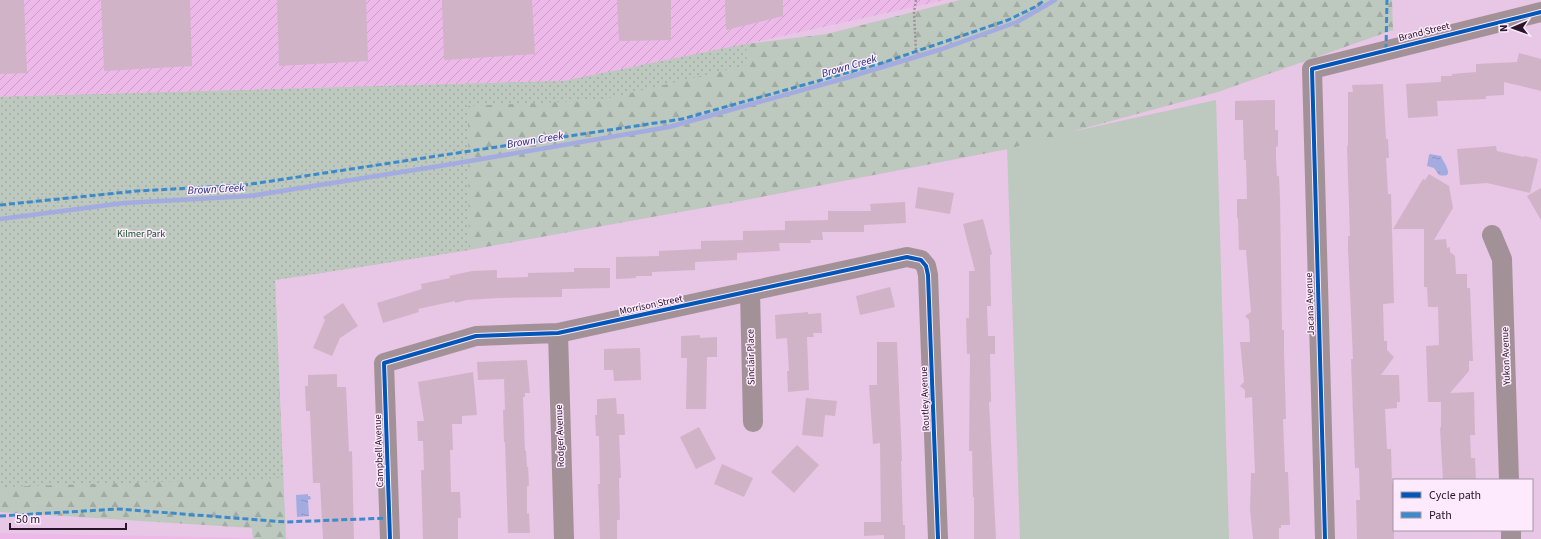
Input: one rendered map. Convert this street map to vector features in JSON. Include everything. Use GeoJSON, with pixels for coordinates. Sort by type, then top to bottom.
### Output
{"type":"FeatureCollection","features":[{"type":"Feature","properties":{"kind":"street","name":"Brand Street"},"geometry":{"type":"LineString","coordinates":[[1312,70],[1541,12]]}},
{"type":"Feature","properties":{"kind":"street","name":"Jacana Avenue"},"geometry":{"type":"LineString","coordinates":[[1312,70],[1325,539]]}},
{"type":"Feature","properties":{"kind":"street","name":"Yukon Avenue"},"geometry":{"type":"LineString","coordinates":[[1492,235],[1502,259],[1509,479]]}},
{"type":"Feature","properties":{"kind":"street","name":"Morrison Street"},"geometry":{"type":"LineString","coordinates":[[384,363],[476,336],[558,333],[750,292],[902,257],[912,257],[922,260]]}},
{"type":"Feature","properties":{"kind":"street","name":"Routley Avenue"},"geometry":{"type":"LineString","coordinates":[[922,260],[926,266],[928,275],[938,539]]}},
{"type":"Feature","properties":{"kind":"street","name":"Sinclair Place"},"geometry":{"type":"LineString","coordinates":[[750,292],[753,422]]}},
{"type":"Feature","properties":{"kind":"street","name":"Rodger Avenue"},"geometry":{"type":"LineString","coordinates":[[558,333],[564,539]]}},
{"type":"Feature","properties":{"kind":"street","name":"Campbell Avenue"},"geometry":{"type":"LineString","coordinates":[[384,363],[390,539]]}},
{"type":"Feature","properties":{"kind":"path"},"geometry":{"type":"LineString","coordinates":[[916,0],[914,12],[916,51]]}},
{"type":"Feature","properties":{"kind":"shaded area"},"geometry":{"type":"Polygon","coordinates":[[[0,0],[945,0],[746,44],[564,81],[0,97],[0,0]]]}},
{"type":"Feature","properties":{"kind":"shaded area"},"geometry":{"type":"Polygon","coordinates":[[[0,533],[255,538],[255,539],[0,539],[0,533]]]}},
{"type":"Feature","properties":{"kind":"green space"},"geometry":{"type":"Polygon","coordinates":[[[960,0],[1392,0],[1393,30],[1218,92],[1008,149],[730,203],[469,250],[275,280],[286,539],[253,539],[252,528],[0,512],[0,97],[564,81],[746,44],[827,34],[960,0]]]}},
{"type":"Feature","properties":{"kind":"green space","name":"Kilmer Park"},"geometry":{"type":"Polygon","coordinates":[[[746,44],[747,65],[601,100],[468,106],[469,250],[275,280],[283,478],[0,487],[0,97],[564,81],[746,44]]]}},
{"type":"Feature","properties":{"kind":"green space"},"geometry":{"type":"Polygon","coordinates":[[[1216,100],[1229,539],[1020,539],[1007,146],[1216,100]]]}},
{"type":"Feature","properties":{"kind":"water"},"geometry":{"type":"Polygon","coordinates":[[[1430,154],[1441,156],[1448,169],[1447,175],[1439,175],[1434,168],[1427,166],[1430,154]]]}},
{"type":"Feature","properties":{"kind":"water"},"geometry":{"type":"Polygon","coordinates":[[[308,494],[311,499],[308,500],[309,516],[297,517],[296,495],[308,494]]]}},
{"type":"Feature","properties":{"kind":"building"},"geometry":{"type":"Polygon","coordinates":[[[0,0],[24,0],[27,73],[0,74],[0,0]]]}},
{"type":"Feature","properties":{"kind":"building"},"geometry":{"type":"Polygon","coordinates":[[[101,0],[190,0],[192,66],[104,71],[101,0]]]}},
{"type":"Feature","properties":{"kind":"building"},"geometry":{"type":"Polygon","coordinates":[[[277,0],[366,0],[368,61],[279,66],[277,0]]]}},
{"type":"Feature","properties":{"kind":"building"},"geometry":{"type":"Polygon","coordinates":[[[442,0],[532,0],[535,54],[444,60],[442,0]]]}},
{"type":"Feature","properties":{"kind":"building"},"geometry":{"type":"Polygon","coordinates":[[[617,0],[671,0],[671,40],[619,41],[617,0]]]}},
{"type":"Feature","properties":{"kind":"building"},"geometry":{"type":"Polygon","coordinates":[[[725,0],[783,0],[783,16],[726,30],[725,0]]]}},
{"type":"Feature","properties":{"kind":"building"},"geometry":{"type":"Polygon","coordinates":[[[1519,53],[1541,59],[1541,91],[1504,82],[1504,95],[1486,96],[1486,99],[1437,101],[1438,116],[1408,118],[1406,84],[1441,82],[1441,76],[1452,76],[1452,74],[1476,72],[1476,64],[1517,62],[1519,53]]]}},
{"type":"Feature","properties":{"kind":"building"},"geometry":{"type":"Polygon","coordinates":[[[1383,84],[1386,139],[1388,139],[1389,158],[1386,158],[1388,194],[1391,194],[1394,303],[1383,304],[1384,341],[1387,341],[1387,350],[1394,357],[1381,375],[1399,375],[1400,402],[1397,402],[1397,408],[1385,409],[1387,449],[1391,449],[1394,539],[1357,539],[1356,500],[1360,500],[1359,468],[1355,468],[1351,359],[1353,359],[1348,249],[1348,236],[1350,236],[1347,146],[1348,92],[1353,92],[1352,85],[1383,84]]]}},
{"type":"Feature","properties":{"kind":"building"},"geometry":{"type":"Polygon","coordinates":[[[1275,100],[1275,130],[1278,130],[1276,159],[1277,176],[1279,176],[1280,198],[1282,330],[1284,330],[1286,419],[1283,419],[1285,472],[1288,472],[1290,525],[1281,525],[1281,528],[1279,528],[1279,539],[1253,539],[1250,509],[1251,473],[1255,473],[1252,397],[1245,398],[1245,390],[1240,386],[1244,382],[1240,342],[1250,342],[1249,320],[1245,316],[1251,312],[1246,250],[1239,250],[1237,218],[1237,199],[1247,199],[1246,160],[1244,160],[1243,120],[1235,120],[1235,101],[1275,100]]]}},
{"type":"Feature","properties":{"kind":"building"},"geometry":{"type":"Polygon","coordinates":[[[1496,146],[1497,151],[1538,159],[1530,193],[1487,183],[1460,185],[1457,149],[1496,146]]]}},
{"type":"Feature","properties":{"kind":"building"},"geometry":{"type":"Polygon","coordinates":[[[1429,174],[1449,186],[1453,208],[1434,240],[1446,239],[1447,248],[1450,247],[1450,252],[1455,256],[1456,274],[1467,274],[1467,288],[1470,288],[1473,361],[1469,361],[1469,371],[1450,393],[1474,392],[1475,435],[1470,435],[1471,458],[1475,458],[1476,479],[1443,479],[1440,428],[1441,402],[1428,402],[1426,346],[1439,345],[1438,307],[1428,307],[1427,287],[1424,287],[1424,229],[1393,229],[1423,179],[1425,180],[1429,174]]]}},
{"type":"Feature","properties":{"kind":"building"},"geometry":{"type":"Polygon","coordinates":[[[918,187],[954,193],[950,214],[915,208],[918,187]]]}},
{"type":"Feature","properties":{"kind":"building"},"geometry":{"type":"Polygon","coordinates":[[[1541,188],[1541,220],[1527,196],[1541,188]]]}},
{"type":"Feature","properties":{"kind":"building"},"geometry":{"type":"Polygon","coordinates":[[[905,202],[906,223],[864,225],[864,232],[822,232],[823,240],[810,240],[811,243],[779,243],[780,251],[737,253],[737,260],[695,262],[695,270],[652,272],[652,276],[636,276],[636,278],[616,279],[616,257],[659,256],[659,251],[701,249],[701,241],[743,240],[743,231],[785,230],[785,221],[828,220],[828,211],[871,211],[870,204],[905,202]]]}},
{"type":"Feature","properties":{"kind":"building"},"geometry":{"type":"Polygon","coordinates":[[[983,219],[992,254],[990,255],[991,306],[987,306],[988,336],[995,336],[995,354],[990,354],[991,402],[989,402],[996,539],[974,539],[972,451],[969,451],[970,354],[967,354],[966,318],[969,318],[969,271],[975,271],[963,224],[983,219]]]}},
{"type":"Feature","properties":{"kind":"building"},"geometry":{"type":"Polygon","coordinates":[[[574,268],[610,268],[610,288],[562,289],[562,297],[497,298],[467,300],[455,303],[455,301],[418,309],[419,312],[383,323],[377,303],[422,289],[421,284],[450,278],[449,276],[472,271],[497,270],[497,278],[528,277],[528,273],[574,272],[574,268]]]}},
{"type":"Feature","properties":{"kind":"building"},"geometry":{"type":"Polygon","coordinates":[[[890,287],[895,307],[860,315],[856,296],[890,287]]]}},
{"type":"Feature","properties":{"kind":"building"},"geometry":{"type":"Polygon","coordinates":[[[343,303],[358,326],[340,338],[332,356],[313,348],[325,320],[323,317],[343,303]]]}},
{"type":"Feature","properties":{"kind":"building"},"geometry":{"type":"Polygon","coordinates":[[[808,312],[808,314],[821,313],[822,333],[813,333],[814,337],[807,337],[809,390],[788,392],[787,371],[789,371],[787,338],[776,339],[775,315],[808,312]]]}},
{"type":"Feature","properties":{"kind":"building"},"geometry":{"type":"Polygon","coordinates":[[[700,335],[700,338],[717,337],[717,357],[707,357],[706,409],[686,409],[687,358],[681,358],[681,336],[700,335]]]}},
{"type":"Feature","properties":{"kind":"building"},"geometry":{"type":"Polygon","coordinates":[[[877,342],[897,342],[903,525],[905,525],[905,539],[884,539],[884,535],[864,536],[864,522],[881,522],[880,443],[873,444],[869,385],[877,385],[877,342]]]}},
{"type":"Feature","properties":{"kind":"building"},"geometry":{"type":"Polygon","coordinates":[[[640,348],[641,380],[614,381],[613,370],[604,370],[604,349],[640,348]]]}},
{"type":"Feature","properties":{"kind":"building"},"geometry":{"type":"Polygon","coordinates":[[[527,360],[530,393],[525,393],[525,397],[523,397],[525,451],[529,486],[527,486],[527,514],[529,513],[530,533],[508,533],[503,410],[505,410],[504,379],[478,380],[477,362],[527,360]]]}},
{"type":"Feature","properties":{"kind":"building"},"geometry":{"type":"Polygon","coordinates":[[[473,372],[477,415],[462,416],[462,424],[452,424],[453,450],[450,450],[451,492],[460,492],[461,518],[458,518],[458,539],[423,539],[421,470],[424,470],[423,441],[418,441],[417,421],[424,421],[418,382],[473,372]]]}},
{"type":"Feature","properties":{"kind":"building"},"geometry":{"type":"Polygon","coordinates":[[[337,374],[337,387],[346,387],[349,452],[352,451],[354,539],[323,539],[320,483],[313,483],[310,411],[306,411],[305,386],[308,386],[308,375],[337,374]]]}},
{"type":"Feature","properties":{"kind":"building"},"geometry":{"type":"Polygon","coordinates":[[[616,398],[617,414],[624,414],[625,435],[619,435],[621,478],[619,478],[620,520],[617,520],[617,539],[600,539],[598,484],[600,484],[599,436],[596,436],[595,415],[597,415],[597,399],[616,398]]]}},
{"type":"Feature","properties":{"kind":"building"},"geometry":{"type":"Polygon","coordinates":[[[806,398],[837,401],[835,416],[825,415],[823,437],[802,435],[806,398]]]}},
{"type":"Feature","properties":{"kind":"building"},"geometry":{"type":"Polygon","coordinates":[[[699,427],[716,459],[696,469],[680,437],[699,427]]]}},
{"type":"Feature","properties":{"kind":"building"},"geometry":{"type":"Polygon","coordinates":[[[797,445],[819,465],[794,493],[771,472],[797,445]]]}},
{"type":"Feature","properties":{"kind":"building"},"geometry":{"type":"Polygon","coordinates":[[[722,464],[753,478],[744,497],[714,484],[722,464]]]}},
{"type":"Feature","properties":{"kind":"waterway","name":"Brown Creek"},"geometry":{"type":"LineString","coordinates":[[0,219],[124,203],[250,196],[452,164],[669,127],[846,78],[942,49],[1017,22],[1055,0]]}},
{"type":"Feature","properties":{"kind":"marked path"},"geometry":{"type":"LineString","coordinates":[[0,205],[137,191],[245,185],[682,119],[882,63],[1008,20],[1035,7],[1045,0]]}},
{"type":"Feature","properties":{"kind":"marked path"},"geometry":{"type":"LineString","coordinates":[[1386,50],[1387,0]]}},
{"type":"Feature","properties":{"kind":"marked path"},"geometry":{"type":"LineString","coordinates":[[0,516],[118,509],[286,522],[389,518]]}},
{"type":"Feature","properties":{"kind":"cycle path"},"geometry":{"type":"LineString","coordinates":[[1325,539],[1312,69],[1541,12]]}},
{"type":"Feature","properties":{"kind":"cycle path"},"geometry":{"type":"LineString","coordinates":[[390,539],[384,363],[476,336],[558,333],[907,257],[921,260],[926,266],[928,275],[938,539]]}}]}
